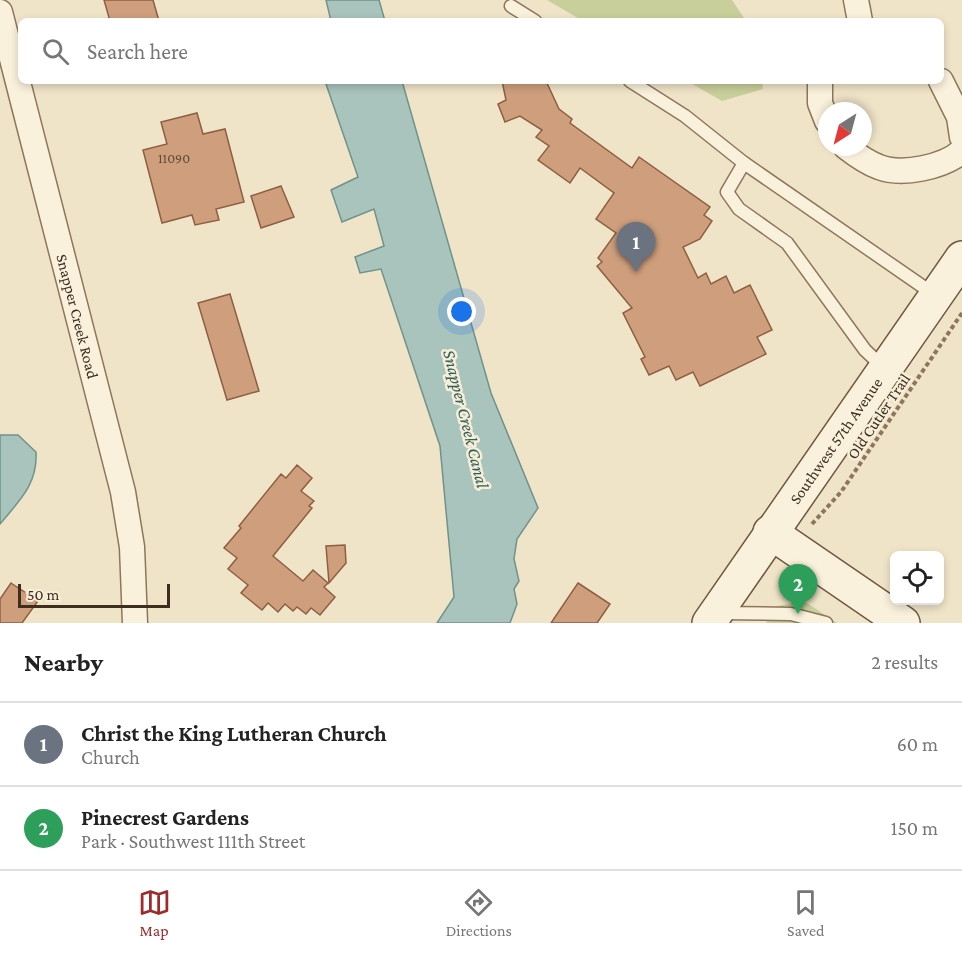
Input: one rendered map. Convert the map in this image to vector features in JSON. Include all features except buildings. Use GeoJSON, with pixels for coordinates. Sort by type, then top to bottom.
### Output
{"type":"FeatureCollection","features":[{"type":"Feature","properties":{"kind":"main road","name":"Southwest 57th Avenue"},"geometry":{"type":"LineString","coordinates":[[712,618],[885,369],[949,304],[962,258]]}},
{"type":"Feature","properties":{"kind":"main road"},"geometry":{"type":"LineString","coordinates":[[770,532],[903,623]]}},
{"type":"Feature","properties":{"kind":"street"},"geometry":{"type":"LineString","coordinates":[[856,0],[859,18]]}},
{"type":"Feature","properties":{"kind":"street","name":"Snapper Creek Road"},"geometry":{"type":"LineString","coordinates":[[0,12],[7,79],[123,492],[133,556],[135,623]]}},
{"type":"Feature","properties":{"kind":"street"},"geometry":{"type":"LineString","coordinates":[[820,84],[820,102]]}},
{"type":"Feature","properties":{"kind":"street"},"geometry":{"type":"LineString","coordinates":[[942,84],[958,117],[962,137]]}},
{"type":"Feature","properties":{"kind":"street"},"geometry":{"type":"LineString","coordinates":[[861,156],[880,168],[897,170],[914,169],[937,163],[962,151]]}},
{"type":"Feature","properties":{"kind":"lane"},"geometry":{"type":"LineString","coordinates":[[511,6],[530,18]]}},
{"type":"Feature","properties":{"kind":"lane"},"geometry":{"type":"LineString","coordinates":[[635,84],[685,116],[744,164],[949,304]]}},
{"type":"Feature","properties":{"kind":"lane"},"geometry":{"type":"LineString","coordinates":[[744,164],[728,192],[729,197],[739,209],[787,243],[865,350],[885,369]]}},
{"type":"Feature","properties":{"kind":"lane"},"geometry":{"type":"LineString","coordinates":[[712,618],[791,614],[826,623]]}},
{"type":"Feature","properties":{"kind":"path","name":"Old Cutler Trail"},"geometry":{"type":"LineString","coordinates":[[808,528],[841,492],[949,304]]}},
{"type":"Feature","properties":{"kind":"green space"},"geometry":{"type":"Polygon","coordinates":[[[547,0],[732,0],[744,18],[578,18],[547,0]]]}},
{"type":"Feature","properties":{"kind":"green space"},"geometry":{"type":"Polygon","coordinates":[[[692,84],[762,84],[763,89],[722,101],[692,84]]]}},
{"type":"Feature","properties":{"kind":"green space"},"geometry":{"type":"Polygon","coordinates":[[[804,601],[837,623],[766,623],[777,606],[804,601]]]}},
{"type":"Feature","properties":{"kind":"water"},"geometry":{"type":"Polygon","coordinates":[[[326,0],[379,0],[384,18],[330,18],[326,0]]]}},
{"type":"Feature","properties":{"kind":"water","name":"Snapper Creek Canal"},"geometry":{"type":"Polygon","coordinates":[[[326,84],[403,84],[491,393],[538,508],[517,539],[514,559],[519,581],[514,589],[517,604],[510,623],[437,623],[454,597],[440,446],[381,269],[360,273],[355,257],[384,246],[374,209],[342,222],[331,190],[358,177],[326,84]]]}},
{"type":"Feature","properties":{"kind":"water"},"geometry":{"type":"Polygon","coordinates":[[[0,435],[18,435],[36,452],[36,463],[34,474],[26,491],[0,524],[0,435]]]}},
{"type":"Feature","properties":{"kind":"place","name":"Christ the King Lutheran Church"},"geometry":{"type":"Point","coordinates":[636,272]}},
{"type":"Feature","properties":{"kind":"place","name":"Pinecrest Gardens"},"geometry":{"type":"Point","coordinates":[798,614]}}]}
